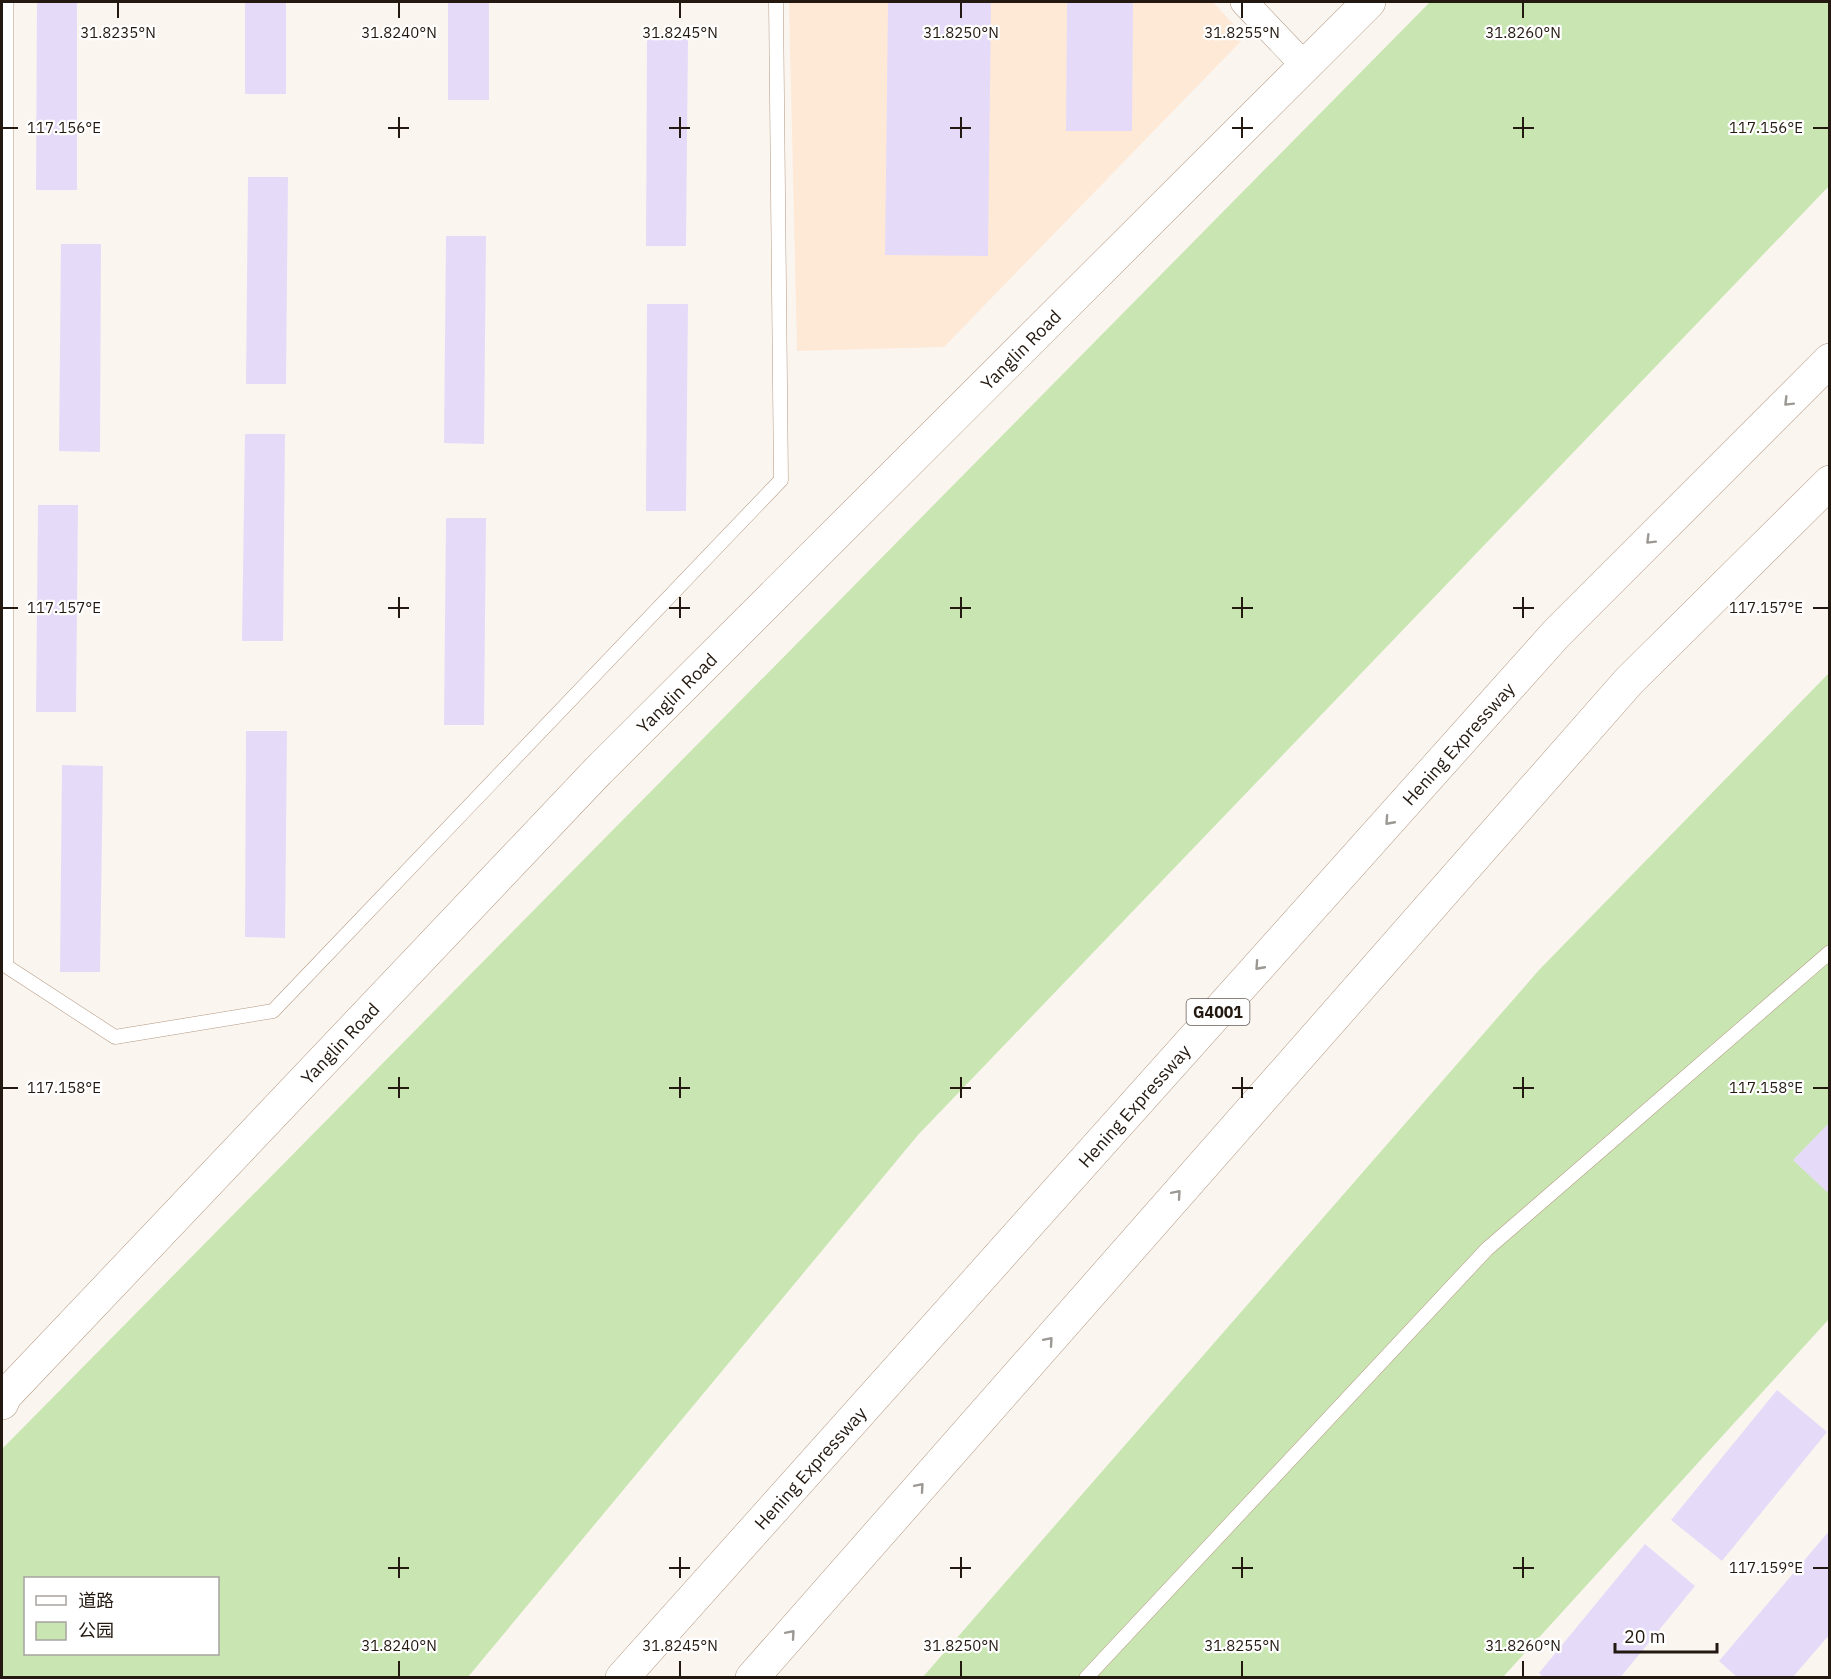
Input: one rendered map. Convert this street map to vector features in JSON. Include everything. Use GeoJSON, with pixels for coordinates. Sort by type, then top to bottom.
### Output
{"type":"FeatureCollection","features":[{"type":"Feature","properties":{"kind":"main road","name":"Yanglin Road"},"geometry":{"type":"LineString","coordinates":[[2,1403],[5,1396],[598,771],[1369,2]]}},
{"type":"Feature","properties":{"kind":"main road","name":"Hening Expressway"},"geometry":{"type":"LineString","coordinates":[[622,1677],[1556,634],[1830,360]]}},
{"type":"Feature","properties":{"kind":"main road"},"geometry":{"type":"LineString","coordinates":[[752,1677],[1629,681],[1830,482]]}},
{"type":"Feature","properties":{"kind":"street"},"geometry":{"type":"LineString","coordinates":[[1244,2],[1304,65]]}},
{"type":"Feature","properties":{"kind":"lane"},"geometry":{"type":"LineString","coordinates":[[6,2],[6,966],[116,1037],[273,1011],[781,480],[776,2]]}},
{"type":"Feature","properties":{"kind":"lane"},"geometry":{"type":"LineString","coordinates":[[1086,1677],[1487,1249],[1830,952]]}},
{"type":"Feature","properties":{"kind":"shaded area"},"geometry":{"type":"Polygon","coordinates":[[[789,2],[1213,2],[1245,37],[944,347],[797,351],[789,2]]]}},
{"type":"Feature","properties":{"kind":"green space"},"geometry":{"type":"Polygon","coordinates":[[[1430,2],[1829,2],[1829,186],[918,1135],[468,1677],[2,1677],[2,1449],[1430,2]]]}},
{"type":"Feature","properties":{"kind":"green space"},"geometry":{"type":"Polygon","coordinates":[[[1829,673],[1829,1319],[1503,1677],[922,1678],[1539,970],[1829,673]]]}},
{"type":"Feature","properties":{"kind":"building"},"geometry":{"type":"Polygon","coordinates":[[[37,2],[77,2],[77,190],[36,190],[37,2]]]}},
{"type":"Feature","properties":{"kind":"building"},"geometry":{"type":"Polygon","coordinates":[[[245,2],[286,2],[286,94],[245,94],[245,2]]]}},
{"type":"Feature","properties":{"kind":"building"},"geometry":{"type":"Polygon","coordinates":[[[448,2],[489,2],[489,100],[448,100],[448,2]]]}},
{"type":"Feature","properties":{"kind":"building"},"geometry":{"type":"Polygon","coordinates":[[[888,2],[991,2],[988,256],[885,255],[888,2]]]}},
{"type":"Feature","properties":{"kind":"building"},"geometry":{"type":"Polygon","coordinates":[[[1067,2],[1133,2],[1132,131],[1066,131],[1067,2]]]}},
{"type":"Feature","properties":{"kind":"building"},"geometry":{"type":"Polygon","coordinates":[[[647,39],[688,39],[686,246],[646,246],[647,39]]]}},
{"type":"Feature","properties":{"kind":"building"},"geometry":{"type":"Polygon","coordinates":[[[248,177],[288,177],[286,384],[246,384],[248,177]]]}},
{"type":"Feature","properties":{"kind":"building"},"geometry":{"type":"Polygon","coordinates":[[[446,236],[486,236],[484,444],[444,443],[446,236]]]}},
{"type":"Feature","properties":{"kind":"building"},"geometry":{"type":"Polygon","coordinates":[[[61,244],[101,244],[100,452],[59,451],[61,244]]]}},
{"type":"Feature","properties":{"kind":"building"},"geometry":{"type":"Polygon","coordinates":[[[647,304],[688,304],[686,511],[646,511],[647,304]]]}},
{"type":"Feature","properties":{"kind":"building"},"geometry":{"type":"Polygon","coordinates":[[[245,434],[285,434],[283,641],[242,641],[245,434]]]}},
{"type":"Feature","properties":{"kind":"building"},"geometry":{"type":"Polygon","coordinates":[[[38,505],[78,505],[76,712],[36,712],[38,505]]]}},
{"type":"Feature","properties":{"kind":"building"},"geometry":{"type":"Polygon","coordinates":[[[446,518],[486,518],[484,725],[444,725],[446,518]]]}},
{"type":"Feature","properties":{"kind":"building"},"geometry":{"type":"Polygon","coordinates":[[[246,731],[287,731],[285,938],[245,937],[246,731]]]}},
{"type":"Feature","properties":{"kind":"building"},"geometry":{"type":"Polygon","coordinates":[[[62,765],[103,766],[100,972],[60,972],[62,765]]]}},
{"type":"Feature","properties":{"kind":"building"},"geometry":{"type":"Polygon","coordinates":[[[1830,1122],[1830,1189],[1827,1192],[1793,1160],[1830,1122]]]}},
{"type":"Feature","properties":{"kind":"building"},"geometry":{"type":"Polygon","coordinates":[[[1777,1390],[1827,1432],[1722,1561],[1671,1520],[1777,1390]]]}},
{"type":"Feature","properties":{"kind":"building"},"geometry":{"type":"Polygon","coordinates":[[[1830,1530],[1830,1634],[1792,1678],[1738,1678],[1719,1661],[1830,1530]]]}},
{"type":"Feature","properties":{"kind":"building"},"geometry":{"type":"Polygon","coordinates":[[[1645,1544],[1695,1586],[1620,1678],[1544,1678],[1539,1673],[1645,1544]]]}}]}
